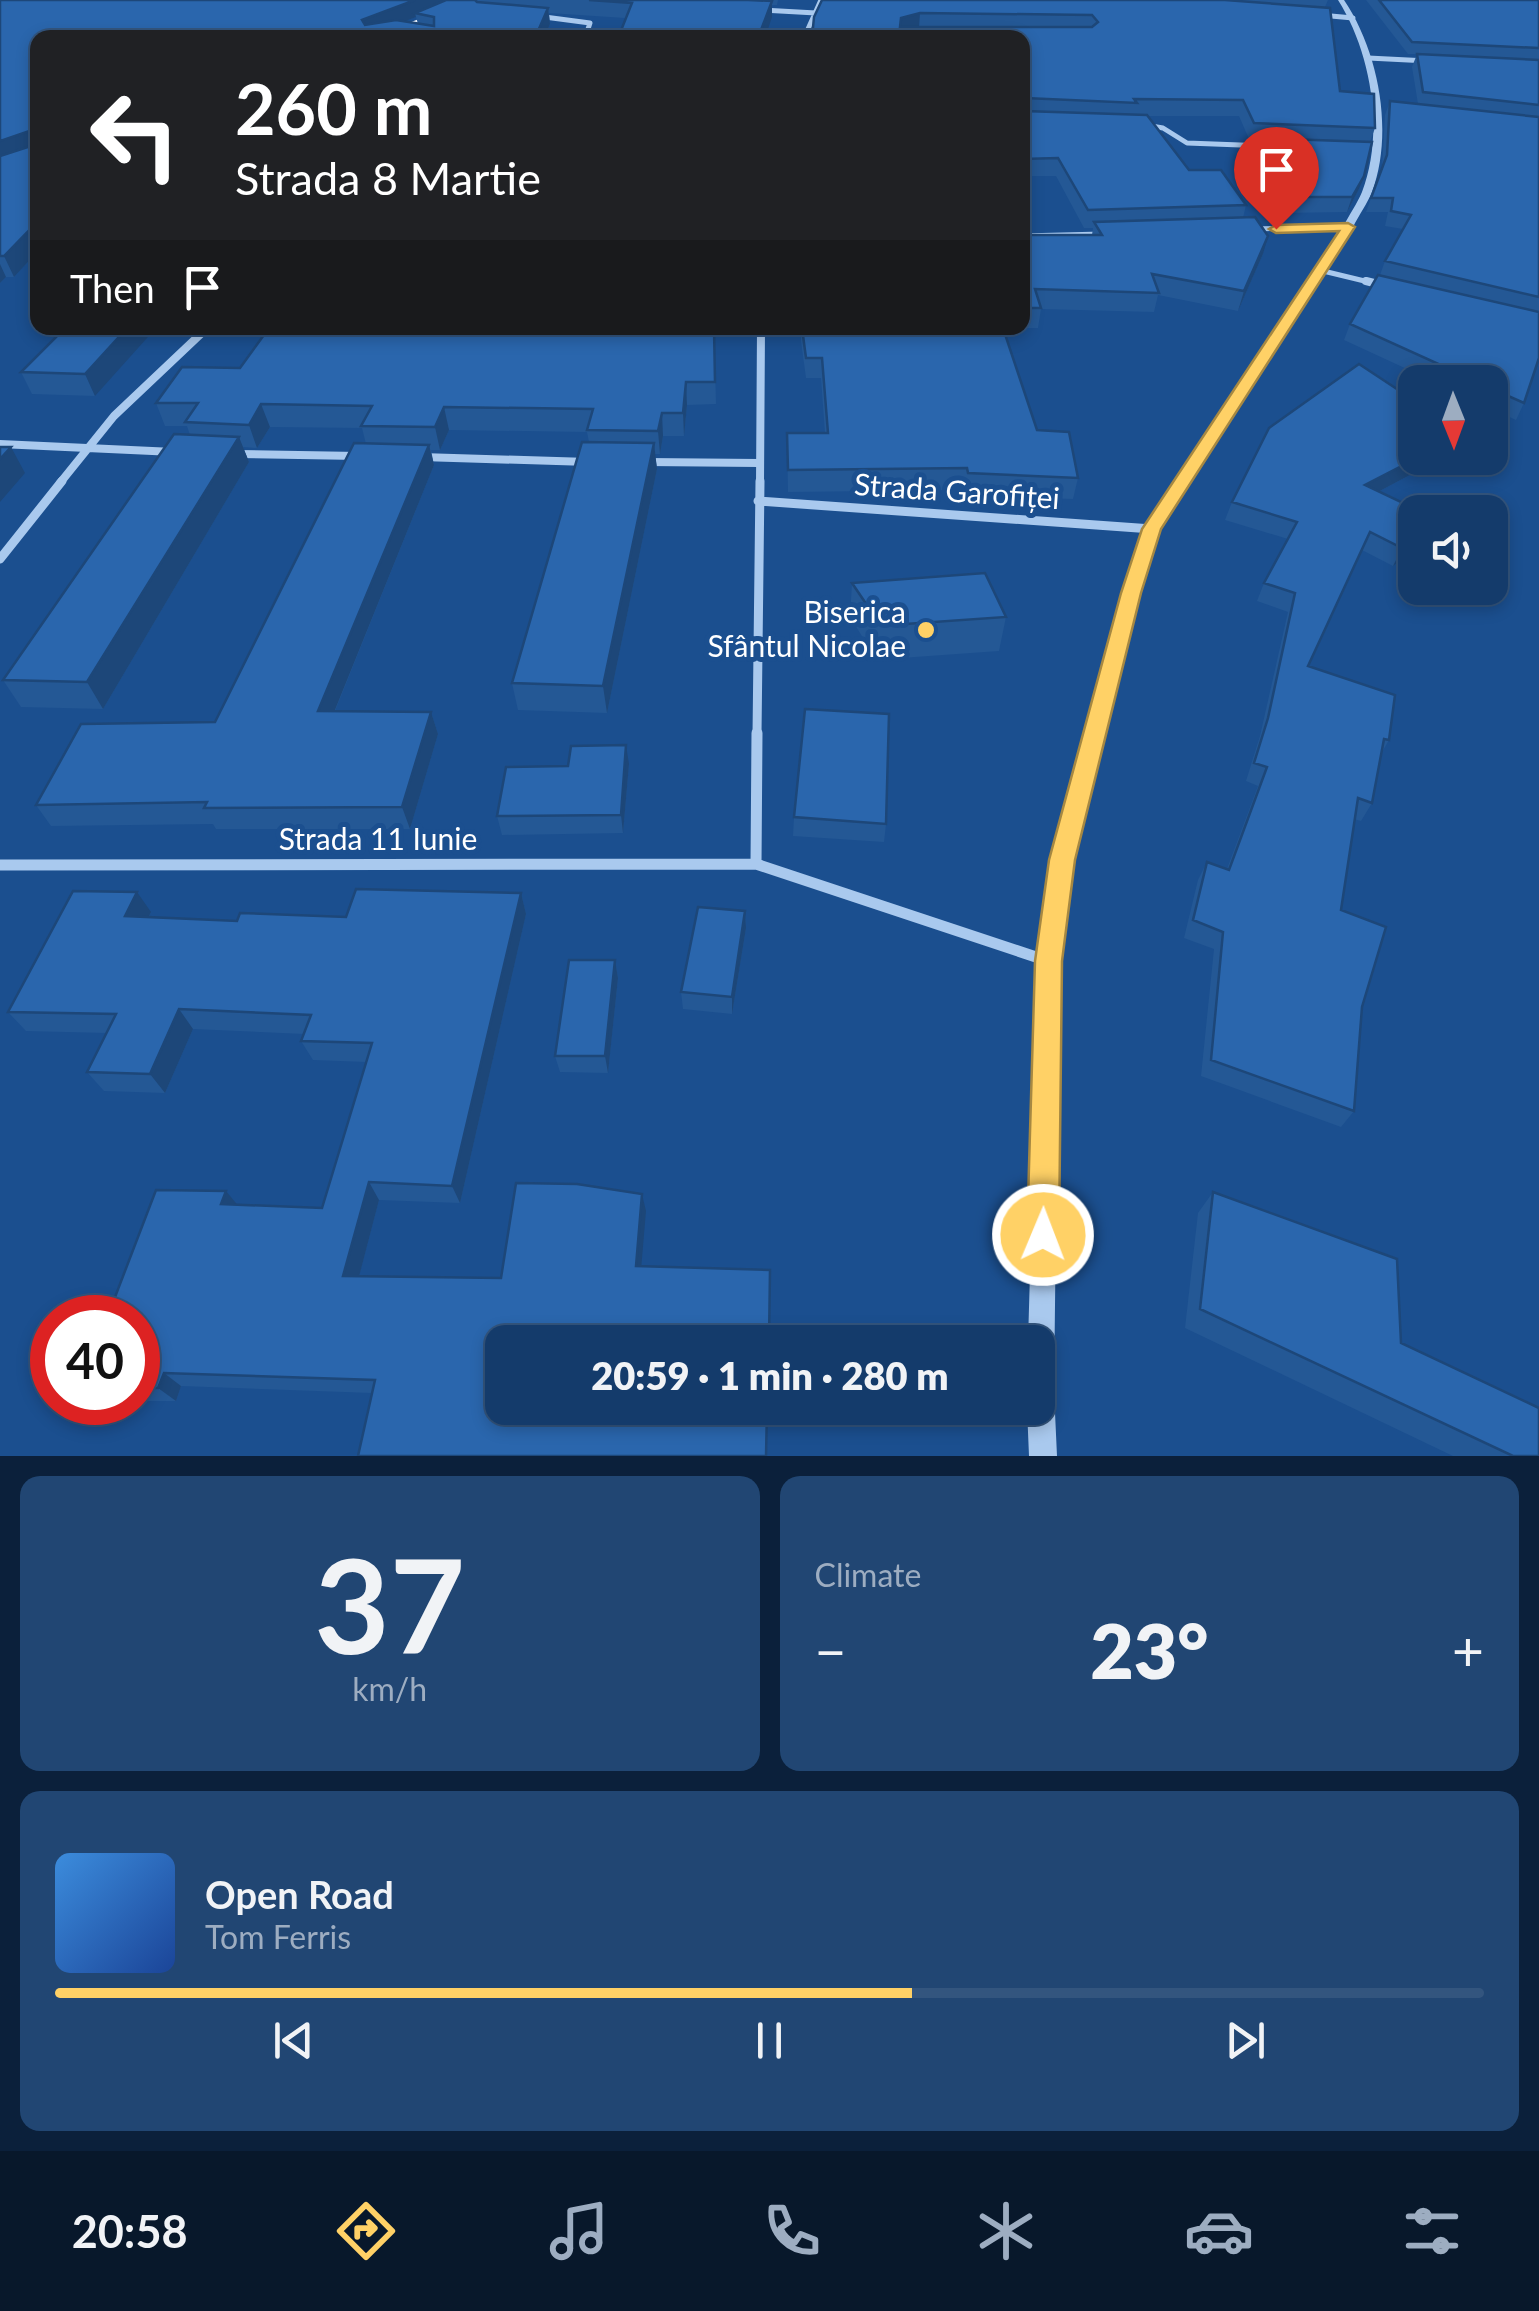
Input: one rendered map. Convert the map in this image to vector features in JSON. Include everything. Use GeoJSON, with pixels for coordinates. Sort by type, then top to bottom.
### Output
{"type":"FeatureCollection","features":[{"type":"Feature","properties":{"kind":"main road"},"geometry":{"type":"LineString","coordinates":[[396,30],[478,0]]}},
{"type":"Feature","properties":{"kind":"street"},"geometry":{"type":"LineString","coordinates":[[808,30],[822,0]]}},
{"type":"Feature","properties":{"kind":"street"},"geometry":{"type":"LineString","coordinates":[[1043,1456],[1040,1391],[1049,961],[1062,860],[1081,776],[1152,529],[1348,227],[1368,188],[1375,138],[1368,58],[1353,18],[1341,0]]}},
{"type":"Feature","properties":{"kind":"street"},"geometry":{"type":"LineString","coordinates":[[746,10],[816,12]]}},
{"type":"Feature","properties":{"kind":"street"},"geometry":{"type":"LineString","coordinates":[[1315,15],[1353,18]]}},
{"type":"Feature","properties":{"kind":"street"},"geometry":{"type":"LineString","coordinates":[[532,16],[590,23],[588,30]]}},
{"type":"Feature","properties":{"kind":"street"},"geometry":{"type":"LineString","coordinates":[[1368,58],[1444,62]]}},
{"type":"Feature","properties":{"kind":"street"},"geometry":{"type":"LineString","coordinates":[[1374,107],[1392,109]]}},
{"type":"Feature","properties":{"kind":"street"},"geometry":{"type":"LineString","coordinates":[[1136,125],[1164,128],[1188,143],[1278,147]]}},
{"type":"Feature","properties":{"kind":"street"},"geometry":{"type":"LineString","coordinates":[[1252,229],[1348,227]]}},
{"type":"Feature","properties":{"kind":"street"},"geometry":{"type":"LineString","coordinates":[[1030,236],[1118,233]]}},
{"type":"Feature","properties":{"kind":"street"},"geometry":{"type":"LineString","coordinates":[[1319,270],[1392,288]]}},
{"type":"Feature","properties":{"kind":"street"},"geometry":{"type":"LineString","coordinates":[[0,559],[114,416],[201,335]]}},
{"type":"Feature","properties":{"kind":"street"},"geometry":{"type":"LineString","coordinates":[[756,864],[761,335]]}},
{"type":"Feature","properties":{"kind":"street"},"geometry":{"type":"LineString","coordinates":[[0,444],[177,452]]}},
{"type":"Feature","properties":{"kind":"street"},"geometry":{"type":"LineString","coordinates":[[232,454],[366,456]]}},
{"type":"Feature","properties":{"kind":"street"},"geometry":{"type":"LineString","coordinates":[[404,456],[603,462]]}},
{"type":"Feature","properties":{"kind":"street"},"geometry":{"type":"LineString","coordinates":[[637,462],[759,463]]}},
{"type":"Feature","properties":{"kind":"street","name":"Strada Garofiței"},"geometry":{"type":"LineString","coordinates":[[758,501],[1152,529]]}},
{"type":"Feature","properties":{"kind":"street","name":"Strada 11 Iunie"},"geometry":{"type":"LineString","coordinates":[[0,865],[756,864],[1049,961]]}},
{"type":"Feature","properties":{"kind":"building"},"geometry":{"type":"Polygon","coordinates":[[[0,0],[415,0],[362,20],[365,25],[396,20],[434,26],[434,17],[415,13],[446,0],[548,8],[538,30],[30,30],[30,132],[0,141],[0,0]]]}},
{"type":"Feature","properties":{"kind":"building"},"geometry":{"type":"Polygon","coordinates":[[[589,0],[772,1],[761,30],[621,30],[632,3],[589,0]]]}},
{"type":"Feature","properties":{"kind":"building"},"geometry":{"type":"Polygon","coordinates":[[[822,0],[1225,0],[1330,8],[1340,91],[1374,94],[1375,128],[1254,123],[1243,100],[1134,99],[1137,103],[1030,98],[1030,30],[813,30],[822,0]],[[920,13],[901,18],[900,27],[1092,27],[1098,22],[1092,15],[920,13]]]}},
{"type":"Feature","properties":{"kind":"building"},"geometry":{"type":"Polygon","coordinates":[[[1379,0],[1539,0],[1539,48],[1412,42],[1379,0]]]}},
{"type":"Feature","properties":{"kind":"building"},"geometry":{"type":"Polygon","coordinates":[[[1417,54],[1539,60],[1539,105],[1423,92],[1417,54]]]}},
{"type":"Feature","properties":{"kind":"building"},"geometry":{"type":"Polygon","coordinates":[[[1390,101],[1539,117],[1539,297],[1385,261],[1411,215],[1391,211],[1393,198],[1371,198],[1387,155],[1390,101]]]}},
{"type":"Feature","properties":{"kind":"building"},"geometry":{"type":"Polygon","coordinates":[[[1030,111],[1147,115],[1189,170],[1221,170],[1246,205],[1088,210],[1058,158],[1030,159],[1030,111]]]}},
{"type":"Feature","properties":{"kind":"building"},"geometry":{"type":"Polygon","coordinates":[[[1259,138],[1372,142],[1364,176],[1352,197],[1287,197],[1259,138]]]}},
{"type":"Feature","properties":{"kind":"building"},"geometry":{"type":"Polygon","coordinates":[[[30,146],[30,229],[4,256],[0,256],[0,156],[30,146]]]}},
{"type":"Feature","properties":{"kind":"building"},"geometry":{"type":"Polygon","coordinates":[[[1255,217],[1268,236],[1244,291],[1152,274],[1159,293],[1035,289],[1041,308],[1030,308],[1030,235],[1102,235],[1094,222],[1255,217]]]}},
{"type":"Feature","properties":{"kind":"building"},"geometry":{"type":"Polygon","coordinates":[[[1378,275],[1539,312],[1539,358],[1524,403],[1508,396],[1508,365],[1440,365],[1350,324],[1378,275]]]}},
{"type":"Feature","properties":{"kind":"building"},"geometry":{"type":"Polygon","coordinates":[[[58,335],[121,335],[85,374],[21,372],[58,335]]]}},
{"type":"Feature","properties":{"kind":"building"},"geometry":{"type":"Polygon","coordinates":[[[264,335],[714,335],[715,382],[686,382],[683,413],[662,413],[658,431],[587,430],[593,409],[444,407],[435,427],[361,426],[372,406],[261,404],[249,425],[185,422],[198,403],[156,403],[182,367],[240,368],[264,335]]]}},
{"type":"Feature","properties":{"kind":"building"},"geometry":{"type":"Polygon","coordinates":[[[803,335],[1005,335],[1037,430],[1069,432],[1078,478],[968,473],[967,468],[788,470],[787,433],[828,433],[822,358],[806,358],[803,335]]]}},
{"type":"Feature","properties":{"kind":"building"},"geometry":{"type":"Polygon","coordinates":[[[1359,364],[1398,390],[1398,468],[1365,485],[1398,501],[1398,546],[1370,532],[1308,666],[1395,695],[1389,740],[1384,739],[1372,803],[1358,798],[1341,910],[1386,927],[1362,1007],[1354,1111],[1211,1060],[1223,932],[1193,920],[1207,862],[1229,870],[1267,767],[1254,763],[1268,718],[1295,593],[1264,583],[1297,522],[1232,502],[1269,428],[1359,364]]]}},
{"type":"Feature","properties":{"kind":"building"},"geometry":{"type":"Polygon","coordinates":[[[174,434],[239,437],[87,682],[3,680],[174,434]]]}},
{"type":"Feature","properties":{"kind":"building"},"geometry":{"type":"Polygon","coordinates":[[[582,442],[654,443],[603,686],[512,683],[582,442]]]}},
{"type":"Feature","properties":{"kind":"building"},"geometry":{"type":"Polygon","coordinates":[[[354,443],[429,445],[318,711],[431,712],[402,807],[204,808],[207,802],[36,805],[81,724],[215,722],[354,443]]]}},
{"type":"Feature","properties":{"kind":"building"},"geometry":{"type":"Polygon","coordinates":[[[0,447],[11,447],[0,459],[0,447]]]}},
{"type":"Feature","properties":{"kind":"building"},"geometry":{"type":"Polygon","coordinates":[[[985,573],[1006,617],[891,625],[873,614],[852,583],[985,573]]]}},
{"type":"Feature","properties":{"kind":"building"},"geometry":{"type":"Polygon","coordinates":[[[805,709],[889,714],[886,824],[794,817],[805,709]]]}},
{"type":"Feature","properties":{"kind":"building"},"geometry":{"type":"Polygon","coordinates":[[[626,745],[621,815],[497,816],[506,767],[568,766],[571,746],[626,745]]]}},
{"type":"Feature","properties":{"kind":"building"},"geometry":{"type":"Polygon","coordinates":[[[356,889],[521,893],[452,1186],[369,1182],[343,1276],[501,1278],[516,1183],[577,1184],[642,1194],[636,1266],[770,1270],[769,1325],[485,1325],[485,1425],[767,1425],[766,1456],[358,1456],[375,1380],[164,1373],[160,1383],[160,1295],[116,1295],[156,1190],[226,1191],[221,1204],[322,1208],[372,1043],[301,1041],[311,1015],[179,1009],[150,1074],[87,1072],[116,1014],[8,1012],[73,891],[137,892],[125,916],[237,921],[240,913],[346,917],[356,889]]]}},
{"type":"Feature","properties":{"kind":"building"},"geometry":{"type":"Polygon","coordinates":[[[698,907],[745,911],[732,997],[681,992],[698,907]]]}},
{"type":"Feature","properties":{"kind":"building"},"geometry":{"type":"Polygon","coordinates":[[[569,960],[615,960],[605,1056],[555,1056],[569,960]]]}},
{"type":"Feature","properties":{"kind":"building"},"geometry":{"type":"Polygon","coordinates":[[[1213,1192],[1397,1259],[1401,1343],[1539,1408],[1539,1456],[1513,1456],[1200,1309],[1213,1192]]]}},
{"type":"Feature","properties":{"kind":"place","name":"Biserica Sfântul Nicolae"},"geometry":{"type":"Point","coordinates":[926,630]}},
{"type":"Feature","properties":{"kind":"route"},"geometry":{"type":"LineString","coordinates":[[1043,1235],[1049,961],[1062,860],[1131,593],[1152,529],[1348,227],[1276,229]]}}]}
